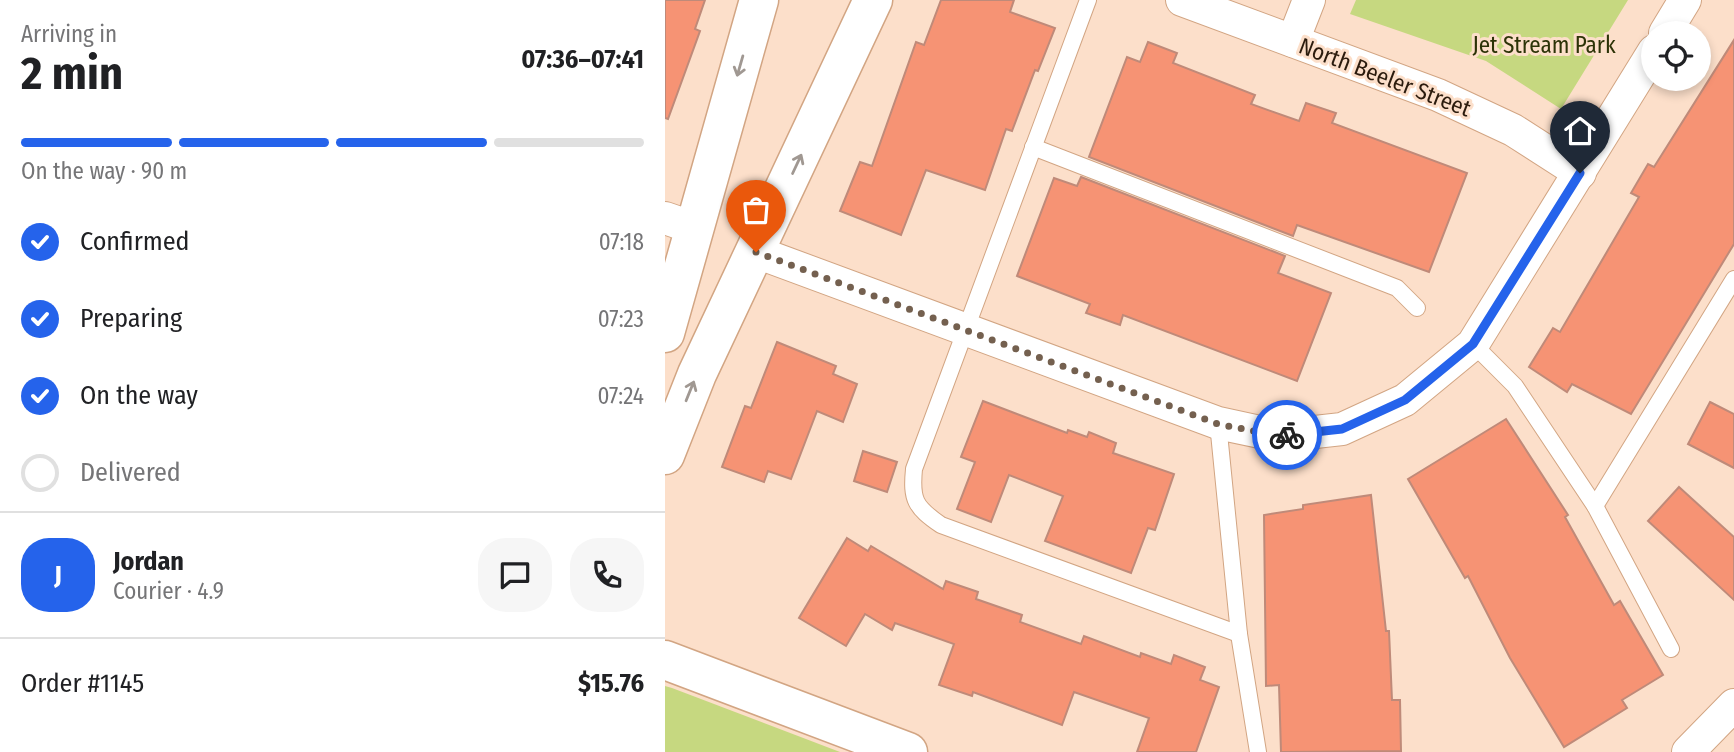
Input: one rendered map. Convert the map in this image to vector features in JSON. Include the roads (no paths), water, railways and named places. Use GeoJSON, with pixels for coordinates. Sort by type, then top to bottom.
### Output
{"type":"FeatureCollection","features":[{"type":"Feature","properties":{"kind":"street"},"geometry":{"type":"LineString","coordinates":[[665,333],[679,223],[759,0]]}},
{"type":"Feature","properties":{"kind":"street"},"geometry":{"type":"LineString","coordinates":[[665,455],[697,374],[873,0]]}},
{"type":"Feature","properties":{"kind":"street","name":"North Beeler Street"},"geometry":{"type":"LineString","coordinates":[[1182,0],[1438,95],[1513,130],[1580,173]]}},
{"type":"Feature","properties":{"kind":"street"},"geometry":{"type":"LineString","coordinates":[[1293,41],[1308,0]]}},
{"type":"Feature","properties":{"kind":"street"},"geometry":{"type":"LineString","coordinates":[[1672,21],[1685,0]]}},
{"type":"Feature","properties":{"kind":"street"},"geometry":{"type":"LineString","coordinates":[[756,252],[1218,424],[1279,436],[1342,429],[1405,400],[1473,344],[1641,72]]}},
{"type":"Feature","properties":{"kind":"street"},"geometry":{"type":"LineString","coordinates":[[665,660],[908,752]]}},
{"type":"Feature","properties":{"kind":"street"},"geometry":{"type":"LineString","coordinates":[[1688,752],[1734,705]]}},
{"type":"Feature","properties":{"kind":"lane"},"geometry":{"type":"LineString","coordinates":[[1088,0],[914,469],[912,494],[922,512],[941,525],[1239,634]]}},
{"type":"Feature","properties":{"kind":"lane"},"geometry":{"type":"LineString","coordinates":[[1033,147],[1397,288],[1417,308]]}},
{"type":"Feature","properties":{"kind":"lane"},"geometry":{"type":"LineString","coordinates":[[1595,506],[1734,279]]}},
{"type":"Feature","properties":{"kind":"lane"},"geometry":{"type":"LineString","coordinates":[[1473,344],[1515,386],[1595,506],[1671,649]]}},
{"type":"Feature","properties":{"kind":"lane"},"geometry":{"type":"LineString","coordinates":[[1218,424],[1239,634],[1258,752]]}},
{"type":"Feature","properties":{"kind":"park label","name":"Jet Stream Park"},"geometry":{"type":"Point","coordinates":[1544,45]}}]}
